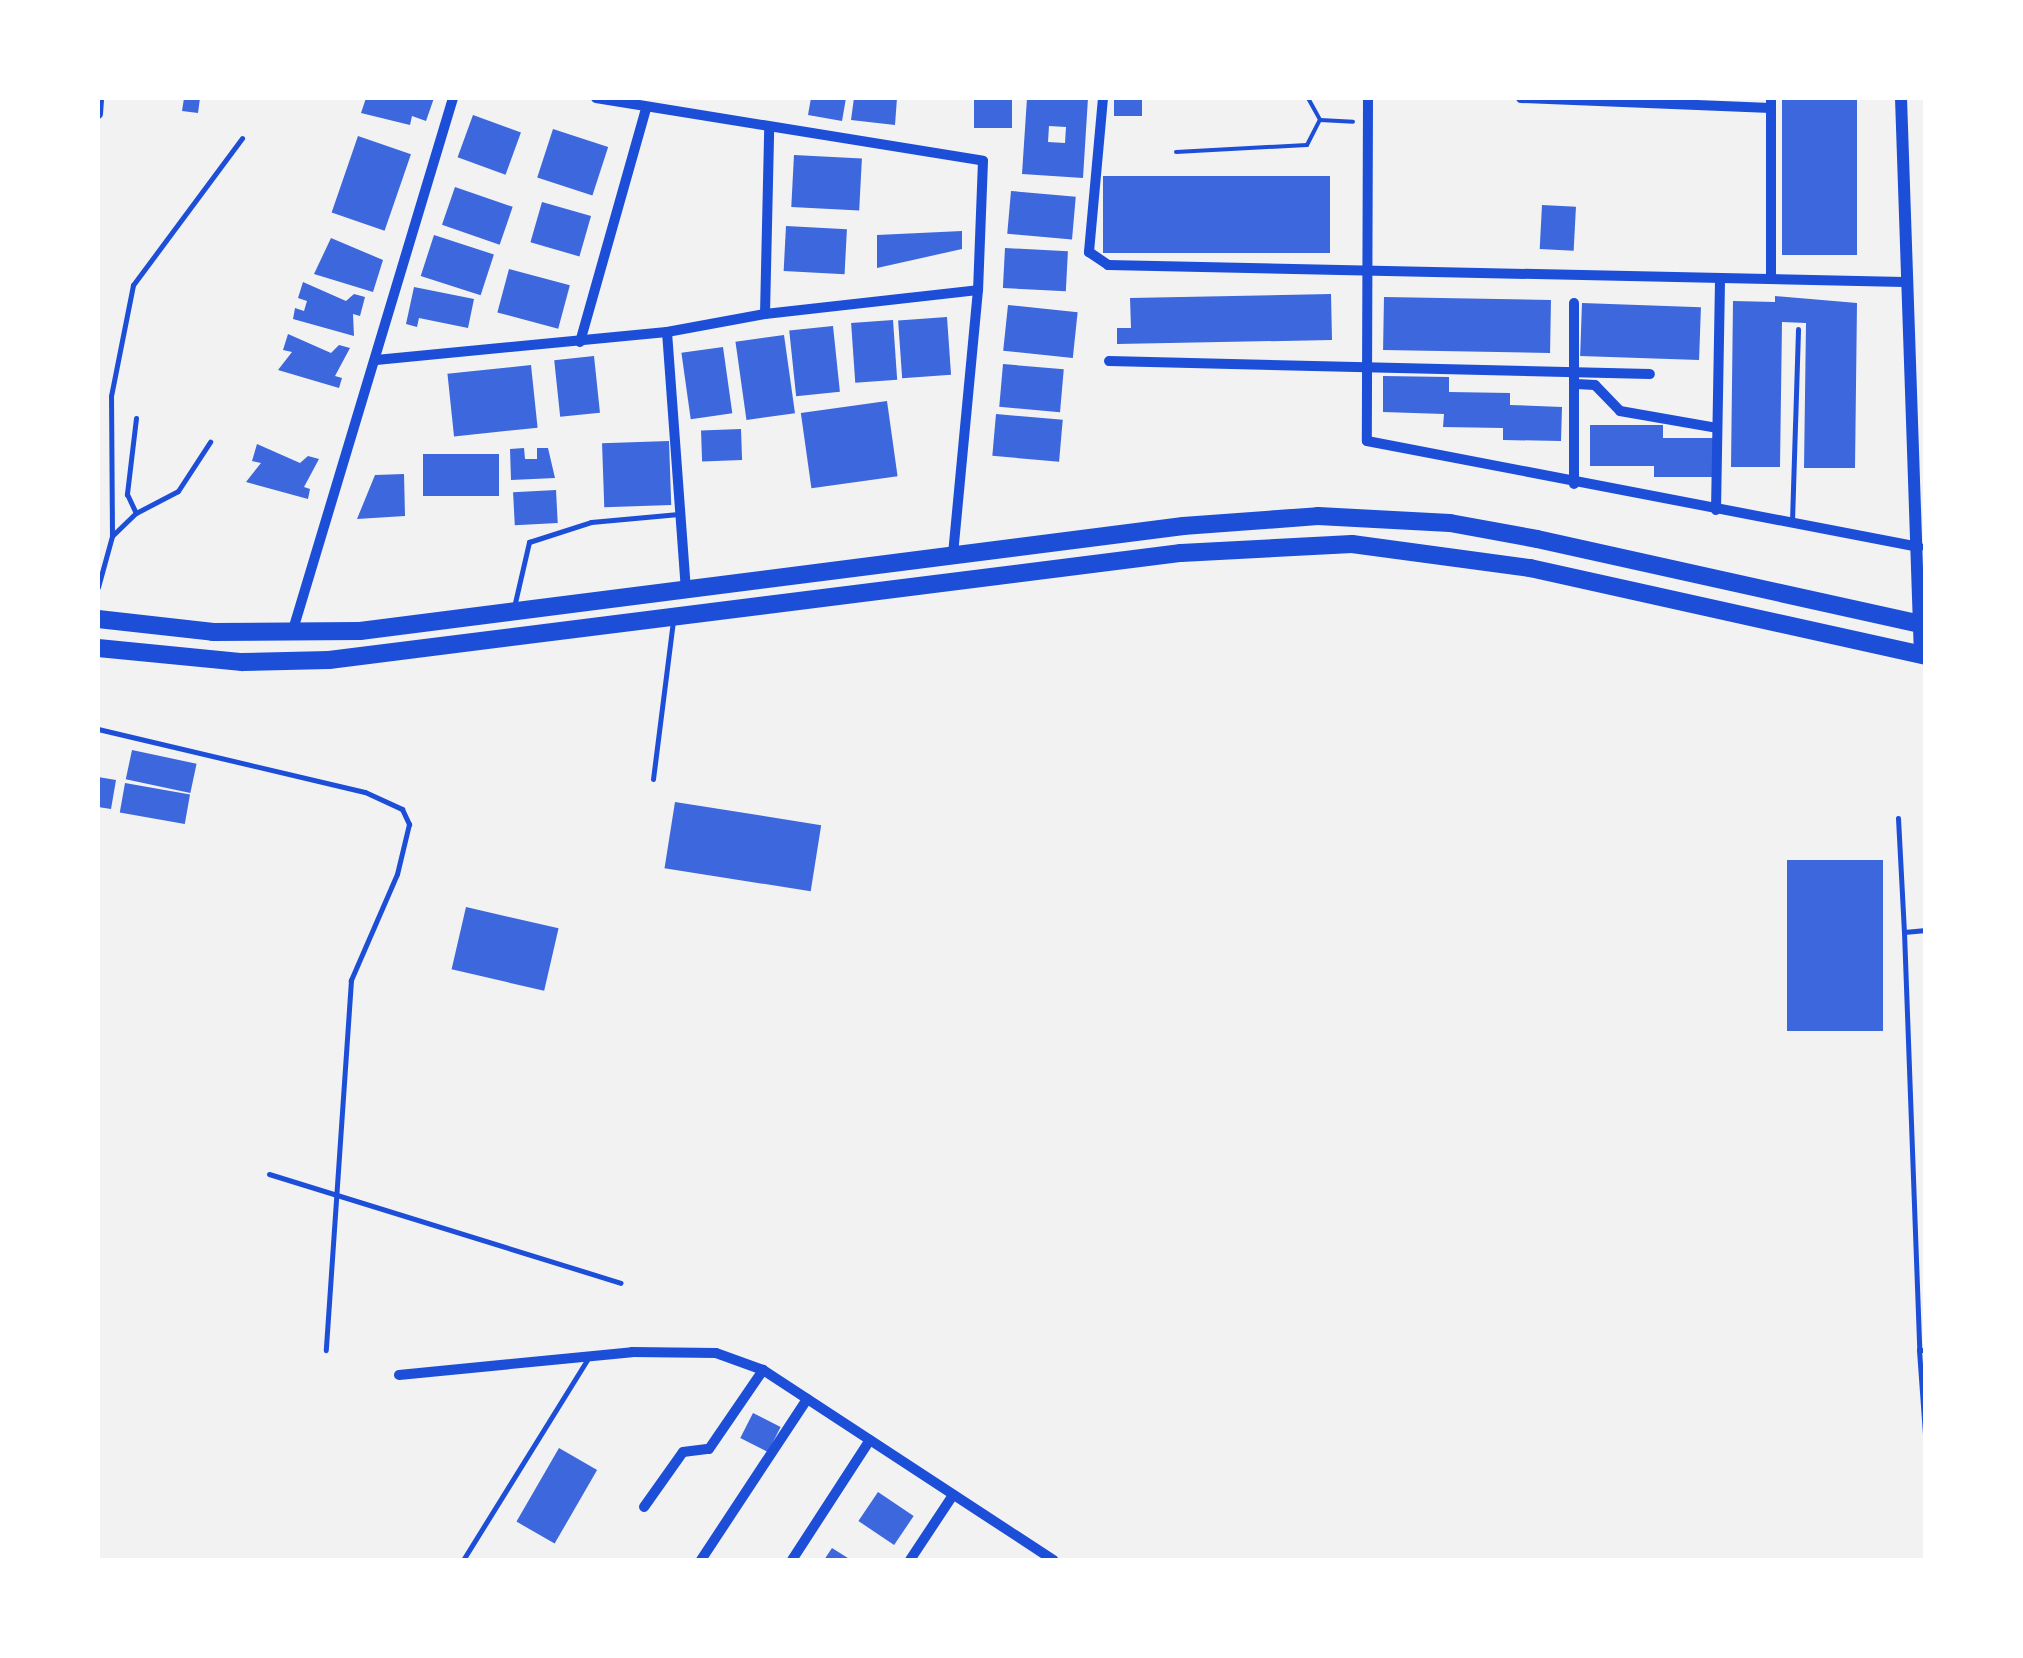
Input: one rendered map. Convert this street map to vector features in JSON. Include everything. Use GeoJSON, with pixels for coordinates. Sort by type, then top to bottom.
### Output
{"type":"FeatureCollection","features":[{"type":"Feature","properties":{"kind":"highway"},"geometry":{"type":"LineString","coordinates":[[98,619],[292,634],[514,613],[1254,518],[1369,517],[1537,539],[1924,625]]}},
{"type":"Feature","properties":{"kind":"highway"},"geometry":{"type":"LineString","coordinates":[[98,648],[242,662],[330,660],[1181,553],[1352,544],[1530,568],[1923,656]]}},
{"type":"Feature","properties":{"kind":"street"},"geometry":{"type":"LineString","coordinates":[[98,114],[99,98]]}},
{"type":"Feature","properties":{"kind":"street"},"geometry":{"type":"LineString","coordinates":[[292,634],[452,98]]}},
{"type":"Feature","properties":{"kind":"street"},"geometry":{"type":"LineString","coordinates":[[596,98],[768,130],[983,161],[978,290],[953,556]]}},
{"type":"Feature","properties":{"kind":"street"},"geometry":{"type":"LineString","coordinates":[[1103,98],[1090,252],[1096,262],[1904,282]]}},
{"type":"Feature","properties":{"kind":"street"},"geometry":{"type":"LineString","coordinates":[[1368,98],[1366,441],[1574,484],[1919,547]]}},
{"type":"Feature","properties":{"kind":"street"},"geometry":{"type":"LineString","coordinates":[[1521,98],[1771,103],[1771,280]]}},
{"type":"Feature","properties":{"kind":"street"},"geometry":{"type":"LineString","coordinates":[[1901,98],[1904,282],[1924,590],[1923,656]]}},
{"type":"Feature","properties":{"kind":"street"},"geometry":{"type":"LineString","coordinates":[[580,342],[646,108]]}},
{"type":"Feature","properties":{"kind":"street"},"geometry":{"type":"LineString","coordinates":[[765,314],[768,130]]}},
{"type":"Feature","properties":{"kind":"street"},"geometry":{"type":"LineString","coordinates":[[1716,510],[1720,278]]}},
{"type":"Feature","properties":{"kind":"street"},"geometry":{"type":"LineString","coordinates":[[376,360],[667,332],[765,314],[978,290]]}},
{"type":"Feature","properties":{"kind":"street"},"geometry":{"type":"LineString","coordinates":[[1574,303],[1574,484]]}},
{"type":"Feature","properties":{"kind":"street"},"geometry":{"type":"LineString","coordinates":[[667,332],[686,590]]}},
{"type":"Feature","properties":{"kind":"street"},"geometry":{"type":"LineString","coordinates":[[1109,361],[1650,374]]}},
{"type":"Feature","properties":{"kind":"street"},"geometry":{"type":"LineString","coordinates":[[1576,384],[1595,385],[1620,412],[1717,428]]}},
{"type":"Feature","properties":{"kind":"street"},"geometry":{"type":"LineString","coordinates":[[399,1375],[689,1349],[762,1370],[1053,1560]]}},
{"type":"Feature","properties":{"kind":"street"},"geometry":{"type":"LineString","coordinates":[[644,1507],[683,1452],[710,1449],[762,1370]]}},
{"type":"Feature","properties":{"kind":"street"},"geometry":{"type":"LineString","coordinates":[[702,1560],[807,1399]]}},
{"type":"Feature","properties":{"kind":"street"},"geometry":{"type":"LineString","coordinates":[[792,1560],[870,1440]]}},
{"type":"Feature","properties":{"kind":"street"},"geometry":{"type":"LineString","coordinates":[[910,1560],[953,1495]]}},
{"type":"Feature","properties":{"kind":"lane"},"geometry":{"type":"LineString","coordinates":[[98,588],[112,536],[112,396],[133,285],[242,138]]}},
{"type":"Feature","properties":{"kind":"lane"},"geometry":{"type":"LineString","coordinates":[[1792,524],[1798,329]]}},
{"type":"Feature","properties":{"kind":"lane"},"geometry":{"type":"LineString","coordinates":[[136,418],[127,494],[136,513]]}},
{"type":"Feature","properties":{"kind":"lane"},"geometry":{"type":"LineString","coordinates":[[112,536],[136,513],[178,491],[210,442]]}},
{"type":"Feature","properties":{"kind":"lane"},"geometry":{"type":"LineString","coordinates":[[514,613],[529,542],[590,522],[679,514]]}},
{"type":"Feature","properties":{"kind":"lane"},"geometry":{"type":"LineString","coordinates":[[653,779],[673,618]]}},
{"type":"Feature","properties":{"kind":"lane"},"geometry":{"type":"LineString","coordinates":[[98,729],[365,792],[402,809],[407,845],[351,980],[326,1350]]}},
{"type":"Feature","properties":{"kind":"lane"},"geometry":{"type":"LineString","coordinates":[[1898,818],[1926,1448]]}},
{"type":"Feature","properties":{"kind":"lane"},"geometry":{"type":"LineString","coordinates":[[1904,932],[1926,930]]}},
{"type":"Feature","properties":{"kind":"lane"},"geometry":{"type":"LineString","coordinates":[[269,1174],[621,1283]]}},
{"type":"Feature","properties":{"kind":"lane"},"geometry":{"type":"LineString","coordinates":[[463,1560],[589,1357]]}},
{"type":"Feature","properties":{"kind":"path"},"geometry":{"type":"LineString","coordinates":[[1308,98],[1320,120]]}},
{"type":"Feature","properties":{"kind":"path"},"geometry":{"type":"LineString","coordinates":[[1320,120],[1368,123]]}},
{"type":"Feature","properties":{"kind":"path"},"geometry":{"type":"LineString","coordinates":[[1176,152],[1286,150],[1307,145],[1320,120]]}},
{"type":"Feature","properties":{"kind":"building"},"geometry":{"type":"Polygon","coordinates":[[[184,98],[200,98],[198,113],[182,111],[184,98]]]}},
{"type":"Feature","properties":{"kind":"building"},"geometry":{"type":"Polygon","coordinates":[[[366,98],[434,98],[426,121],[412,116],[410,125],[361,113],[366,98]]]}},
{"type":"Feature","properties":{"kind":"building"},"geometry":{"type":"Polygon","coordinates":[[[811,98],[846,98],[842,121],[808,115],[811,98]]]}},
{"type":"Feature","properties":{"kind":"building"},"geometry":{"type":"Polygon","coordinates":[[[854,98],[897,98],[895,125],[851,120],[854,98]]]}},
{"type":"Feature","properties":{"kind":"building"},"geometry":{"type":"Polygon","coordinates":[[[974,98],[1012,98],[1012,128],[974,128],[974,98]]]}},
{"type":"Feature","properties":{"kind":"building"},"geometry":{"type":"Polygon","coordinates":[[[1027,98],[1088,98],[1083,178],[1022,174],[1027,98]],[[1049,126],[1048,142],[1065,143],[1066,127],[1049,126]]]}},
{"type":"Feature","properties":{"kind":"building"},"geometry":{"type":"Polygon","coordinates":[[[1114,98],[1142,98],[1142,116],[1114,116],[1114,98]]]}},
{"type":"Feature","properties":{"kind":"building"},"geometry":{"type":"Polygon","coordinates":[[[1782,98],[1857,98],[1857,255],[1782,255],[1782,98]]]}},
{"type":"Feature","properties":{"kind":"building"},"geometry":{"type":"Polygon","coordinates":[[[473,115],[521,132],[506,175],[458,157],[473,115]]]}},
{"type":"Feature","properties":{"kind":"building"},"geometry":{"type":"Polygon","coordinates":[[[553,129],[608,147],[592,195],[537,178],[553,129]]]}},
{"type":"Feature","properties":{"kind":"building"},"geometry":{"type":"Polygon","coordinates":[[[358,136],[411,154],[385,231],[332,213],[358,136]]]}},
{"type":"Feature","properties":{"kind":"building"},"geometry":{"type":"Polygon","coordinates":[[[794,155],[862,159],[859,210],[791,207],[794,155]]]}},
{"type":"Feature","properties":{"kind":"building"},"geometry":{"type":"Polygon","coordinates":[[[1103,176],[1330,176],[1330,253],[1103,253],[1103,176]]]}},
{"type":"Feature","properties":{"kind":"building"},"geometry":{"type":"Polygon","coordinates":[[[455,187],[513,207],[500,245],[442,225],[455,187]]]}},
{"type":"Feature","properties":{"kind":"building"},"geometry":{"type":"Polygon","coordinates":[[[1011,191],[1076,197],[1072,240],[1007,234],[1011,191]]]}},
{"type":"Feature","properties":{"kind":"building"},"geometry":{"type":"Polygon","coordinates":[[[542,202],[591,216],[579,256],[530,242],[542,202]]]}},
{"type":"Feature","properties":{"kind":"building"},"geometry":{"type":"Polygon","coordinates":[[[1542,205],[1576,207],[1574,251],[1540,249],[1542,205]]]}},
{"type":"Feature","properties":{"kind":"building"},"geometry":{"type":"Polygon","coordinates":[[[786,226],[847,229],[845,274],[784,271],[786,226]]]}},
{"type":"Feature","properties":{"kind":"building"},"geometry":{"type":"Polygon","coordinates":[[[962,231],[962,249],[877,268],[877,235],[962,231]]]}},
{"type":"Feature","properties":{"kind":"building"},"geometry":{"type":"Polygon","coordinates":[[[434,235],[494,254],[481,295],[421,276],[434,235]]]}},
{"type":"Feature","properties":{"kind":"building"},"geometry":{"type":"Polygon","coordinates":[[[331,238],[383,260],[373,292],[314,274],[331,238]]]}},
{"type":"Feature","properties":{"kind":"building"},"geometry":{"type":"Polygon","coordinates":[[[1005,248],[1068,251],[1066,291],[1003,288],[1005,248]]]}},
{"type":"Feature","properties":{"kind":"building"},"geometry":{"type":"Polygon","coordinates":[[[509,269],[570,285],[558,329],[497,312],[509,269]]]}},
{"type":"Feature","properties":{"kind":"building"},"geometry":{"type":"Polygon","coordinates":[[[303,282],[346,301],[354,294],[365,297],[360,316],[353,314],[354,336],[293,319],[295,308],[304,311],[307,301],[298,298],[303,282]]]}},
{"type":"Feature","properties":{"kind":"building"},"geometry":{"type":"Polygon","coordinates":[[[414,287],[474,299],[468,328],[419,318],[417,327],[406,324],[414,287]]]}},
{"type":"Feature","properties":{"kind":"building"},"geometry":{"type":"Polygon","coordinates":[[[1331,294],[1332,340],[1117,344],[1117,328],[1131,328],[1130,298],[1331,294]]]}},
{"type":"Feature","properties":{"kind":"building"},"geometry":{"type":"Polygon","coordinates":[[[1775,296],[1857,303],[1855,468],[1804,468],[1806,323],[1782,322],[1780,467],[1731,467],[1733,301],[1775,302],[1775,296]]]}},
{"type":"Feature","properties":{"kind":"building"},"geometry":{"type":"Polygon","coordinates":[[[1384,297],[1551,300],[1550,353],[1383,350],[1384,297]]]}},
{"type":"Feature","properties":{"kind":"building"},"geometry":{"type":"Polygon","coordinates":[[[1582,303],[1701,307],[1699,360],[1580,356],[1582,303]]]}},
{"type":"Feature","properties":{"kind":"building"},"geometry":{"type":"Polygon","coordinates":[[[1008,305],[1078,312],[1073,358],[1003,351],[1008,305]]]}},
{"type":"Feature","properties":{"kind":"building"},"geometry":{"type":"Polygon","coordinates":[[[947,317],[951,375],[902,378],[898,320],[947,317]]]}},
{"type":"Feature","properties":{"kind":"building"},"geometry":{"type":"Polygon","coordinates":[[[893,320],[897,380],[855,383],[851,323],[893,320]]]}},
{"type":"Feature","properties":{"kind":"building"},"geometry":{"type":"Polygon","coordinates":[[[833,326],[840,392],[796,396],[789,331],[833,326]]]}},
{"type":"Feature","properties":{"kind":"building"},"geometry":{"type":"Polygon","coordinates":[[[288,334],[331,353],[339,345],[350,348],[335,376],[342,378],[339,388],[278,370],[292,352],[283,350],[288,334]]]}},
{"type":"Feature","properties":{"kind":"building"},"geometry":{"type":"Polygon","coordinates":[[[784,335],[795,413],[746,420],[735,342],[784,335]]]}},
{"type":"Feature","properties":{"kind":"building"},"geometry":{"type":"Polygon","coordinates":[[[723,347],[732,413],[691,419],[681,353],[723,347]]]}},
{"type":"Feature","properties":{"kind":"building"},"geometry":{"type":"Polygon","coordinates":[[[594,356],[600,413],[560,417],[554,360],[594,356]]]}},
{"type":"Feature","properties":{"kind":"building"},"geometry":{"type":"Polygon","coordinates":[[[1003,364],[1064,369],[1060,412],[999,407],[1003,364]]]}},
{"type":"Feature","properties":{"kind":"building"},"geometry":{"type":"Polygon","coordinates":[[[531,365],[538,428],[454,436],[447,374],[531,365]]]}},
{"type":"Feature","properties":{"kind":"building"},"geometry":{"type":"Polygon","coordinates":[[[1383,376],[1449,377],[1449,392],[1510,393],[1510,405],[1562,407],[1561,441],[1503,440],[1503,428],[1443,427],[1444,414],[1383,412],[1383,376]]]}},
{"type":"Feature","properties":{"kind":"building"},"geometry":{"type":"Polygon","coordinates":[[[887,401],[898,476],[811,488],[801,413],[887,401]]]}},
{"type":"Feature","properties":{"kind":"building"},"geometry":{"type":"Polygon","coordinates":[[[996,414],[1063,420],[1059,462],[992,456],[996,414]]]}},
{"type":"Feature","properties":{"kind":"building"},"geometry":{"type":"Polygon","coordinates":[[[1590,425],[1663,425],[1663,438],[1716,438],[1716,477],[1654,477],[1654,466],[1590,466],[1590,425]]]}},
{"type":"Feature","properties":{"kind":"building"},"geometry":{"type":"Polygon","coordinates":[[[741,429],[742,460],[702,461],[701,430],[741,429]]]}},
{"type":"Feature","properties":{"kind":"building"},"geometry":{"type":"Polygon","coordinates":[[[669,441],[671,505],[604,507],[602,443],[669,441]]]}},
{"type":"Feature","properties":{"kind":"building"},"geometry":{"type":"Polygon","coordinates":[[[257,444],[300,463],[308,456],[319,459],[304,487],[310,489],[308,499],[246,482],[261,463],[252,461],[257,444]]]}},
{"type":"Feature","properties":{"kind":"building"},"geometry":{"type":"Polygon","coordinates":[[[524,448],[525,459],[537,459],[537,448],[548,448],[555,478],[511,480],[510,449],[524,448]]]}},
{"type":"Feature","properties":{"kind":"building"},"geometry":{"type":"Polygon","coordinates":[[[423,454],[499,454],[499,496],[423,496],[423,454]]]}},
{"type":"Feature","properties":{"kind":"building"},"geometry":{"type":"Polygon","coordinates":[[[404,474],[405,516],[357,519],[375,475],[404,474]]]}},
{"type":"Feature","properties":{"kind":"building"},"geometry":{"type":"Polygon","coordinates":[[[556,490],[558,523],[515,525],[513,492],[556,490]]]}},
{"type":"Feature","properties":{"kind":"building"},"geometry":{"type":"Polygon","coordinates":[[[132,750],[197,764],[190,793],[126,779],[132,750]]]}},
{"type":"Feature","properties":{"kind":"building"},"geometry":{"type":"Polygon","coordinates":[[[98,777],[116,780],[111,809],[98,807],[98,777]]]}},
{"type":"Feature","properties":{"kind":"building"},"geometry":{"type":"Polygon","coordinates":[[[125,783],[190,794],[185,824],[120,813],[125,783]]]}},
{"type":"Feature","properties":{"kind":"building"},"geometry":{"type":"Polygon","coordinates":[[[675,802],[821,825],[811,891],[665,868],[675,802]]]}},
{"type":"Feature","properties":{"kind":"building"},"geometry":{"type":"Polygon","coordinates":[[[1787,860],[1883,860],[1883,1031],[1787,1031],[1787,860]]]}},
{"type":"Feature","properties":{"kind":"building"},"geometry":{"type":"Polygon","coordinates":[[[466,907],[559,928],[544,991],[452,969],[466,907]]]}},
{"type":"Feature","properties":{"kind":"building"},"geometry":{"type":"Polygon","coordinates":[[[753,1413],[781,1427],[768,1452],[740,1438],[753,1413]]]}},
{"type":"Feature","properties":{"kind":"building"},"geometry":{"type":"Polygon","coordinates":[[[559,1448],[597,1470],[555,1544],[516,1522],[559,1448]]]}},
{"type":"Feature","properties":{"kind":"building"},"geometry":{"type":"Polygon","coordinates":[[[878,1492],[914,1516],[894,1545],[858,1521],[878,1492]]]}},
{"type":"Feature","properties":{"kind":"building"},"geometry":{"type":"Polygon","coordinates":[[[832,1548],[851,1560],[824,1560],[832,1548]]]}}]}
